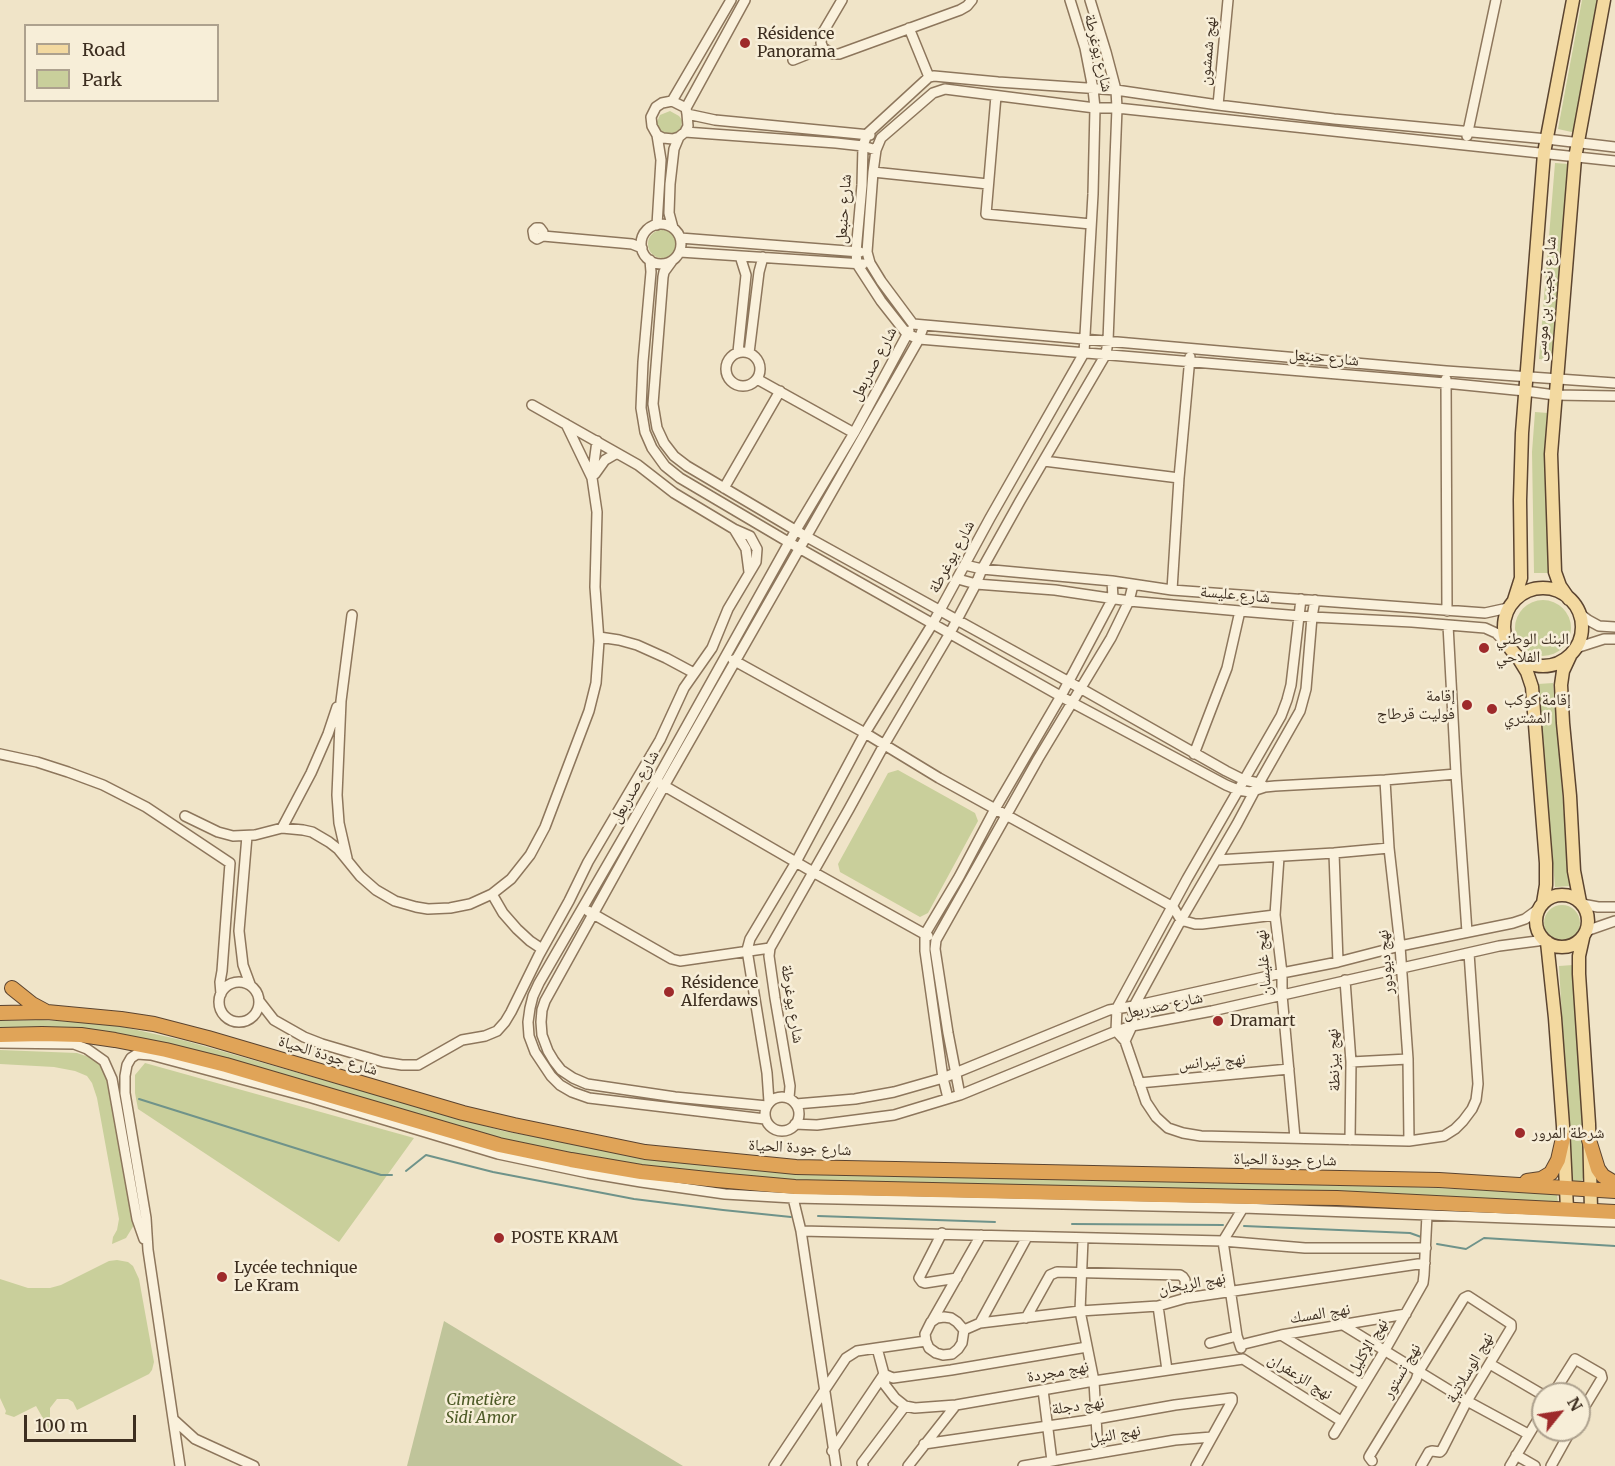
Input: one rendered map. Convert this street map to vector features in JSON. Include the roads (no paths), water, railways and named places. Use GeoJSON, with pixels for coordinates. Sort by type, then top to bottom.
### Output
{"type":"FeatureCollection","features":[{"type":"Feature","properties":{"kind":"highway"},"geometry":{"type":"LineString","coordinates":[[12,988],[32,1004],[47,1012]]}},
{"type":"Feature","properties":{"kind":"highway","name":"شارع جودة الحياة"},"geometry":{"type":"LineString","coordinates":[[0,1012],[47,1012],[154,1024],[463,1113],[645,1152],[796,1167],[1427,1180],[1615,1191]]}},
{"type":"Feature","properties":{"kind":"highway"},"geometry":{"type":"LineString","coordinates":[[0,1035],[81,1035],[166,1050],[226,1065],[499,1144],[571,1160],[663,1174],[795,1187],[1336,1198],[1615,1212]]}},
{"type":"Feature","properties":{"kind":"highway"},"geometry":{"type":"LineString","coordinates":[[1501,1184],[1541,1179],[1551,1173],[1558,1160],[1563,1137]]}},
{"type":"Feature","properties":{"kind":"highway"},"geometry":{"type":"LineString","coordinates":[[1589,1140],[1598,1170],[1615,1183]]}},
{"type":"Feature","properties":{"kind":"main road"},"geometry":{"type":"LineString","coordinates":[[1573,0],[1544,153],[1525,391],[1520,500],[1521,578],[1504,619],[1503,631],[1506,643],[1527,672],[1532,687],[1546,863],[1546,885],[1536,925],[1546,941],[1556,946],[1566,947],[1575,944],[1585,934]]}},
{"type":"Feature","properties":{"kind":"main road","name":"شارع نجيب بن موسى"},"geometry":{"type":"LineString","coordinates":[[1569,599],[1560,586],[1555,572],[1551,454],[1575,158],[1604,0]]}},
{"type":"Feature","properties":{"kind":"main road"},"geometry":{"type":"LineString","coordinates":[[1511,604],[1522,594],[1532,590],[1552,589],[1569,599],[1579,613],[1582,631],[1563,671],[1561,685],[1574,871],[1581,903],[1588,917],[1579,956],[1579,974],[1591,1210]]}},
{"type":"Feature","properties":{"kind":"main road"},"geometry":{"type":"LineString","coordinates":[[1519,659],[1532,665],[1545,667],[1558,664],[1573,652]]}},
{"type":"Feature","properties":{"kind":"main road"},"geometry":{"type":"LineString","coordinates":[[1542,905],[1551,897],[1561,895],[1571,897],[1581,903]]}},
{"type":"Feature","properties":{"kind":"main road"},"geometry":{"type":"LineString","coordinates":[[1546,941],[1554,1007],[1567,1209]]}},
{"type":"Feature","properties":{"kind":"street"},"geometry":{"type":"LineString","coordinates":[[672,102],[731,0]]}},
{"type":"Feature","properties":{"kind":"street"},"geometry":{"type":"LineString","coordinates":[[745,0],[686,111],[688,126],[673,156],[669,213],[681,246],[680,252],[667,267],[663,278],[653,396],[657,428],[664,443],[674,456],[687,466],[807,537],[1080,688],[1194,754],[1259,787]]}},
{"type":"Feature","properties":{"kind":"street"},"geometry":{"type":"LineString","coordinates":[[842,0],[822,34],[823,48],[833,54],[839,54],[960,10],[972,0]]}},
{"type":"Feature","properties":{"kind":"street","name":"شارع يوغرطة"},"geometry":{"type":"LineString","coordinates":[[747,950],[756,928],[796,862],[865,733],[933,623],[1084,353],[1093,194],[1095,108],[1085,48],[1070,0]]}},
{"type":"Feature","properties":{"kind":"street","name":"شارع يوغرطة"},"geometry":{"type":"LineString","coordinates":[[792,1101],[775,998],[770,948],[950,633],[982,569],[1106,354],[1117,108],[1116,90],[1090,0]]}},
{"type":"Feature","properties":{"kind":"street","name":"نهج شمشون"},"geometry":{"type":"LineString","coordinates":[[1218,105],[1228,0]]}},
{"type":"Feature","properties":{"kind":"street"},"geometry":{"type":"LineString","coordinates":[[1466,144],[1496,0]]}},
{"type":"Feature","properties":{"kind":"street"},"geometry":{"type":"LineString","coordinates":[[909,28],[929,77],[1116,90],[1334,119],[1615,147]]}},
{"type":"Feature","properties":{"kind":"street"},"geometry":{"type":"LineString","coordinates":[[792,60],[823,48]]}},
{"type":"Feature","properties":{"kind":"street","name":"شارع حنبعل"},"geometry":{"type":"LineString","coordinates":[[929,77],[867,134],[863,146],[857,264],[881,301],[907,334],[919,339],[1445,383],[1555,395],[1615,396]]}},
{"type":"Feature","properties":{"kind":"street","name":"شارع حنبعل"},"geometry":{"type":"LineString","coordinates":[[1615,161],[1117,108],[1095,108],[945,89],[933,93],[881,138],[876,150],[873,172],[867,252],[870,263],[887,290],[913,324],[1526,378],[1615,383]]}},
{"type":"Feature","properties":{"kind":"street"},"geometry":{"type":"LineString","coordinates":[[996,96],[986,214],[1091,224]]}},
{"type":"Feature","properties":{"kind":"street"},"geometry":{"type":"LineString","coordinates":[[657,225],[661,160],[651,117],[652,112],[662,103],[672,102],[686,111],[715,120],[867,134],[881,138]]}},
{"type":"Feature","properties":{"kind":"street"},"geometry":{"type":"LineString","coordinates":[[657,135],[668,139],[682,134],[703,132],[863,146],[876,150]]}},
{"type":"Feature","properties":{"kind":"street"},"geometry":{"type":"LineString","coordinates":[[873,172],[988,184]]}},
{"type":"Feature","properties":{"kind":"street"},"geometry":{"type":"LineString","coordinates":[[642,248],[632,244],[543,234],[632,240],[657,225],[667,225],[673,228]]}},
{"type":"Feature","properties":{"kind":"street"},"geometry":{"type":"LineString","coordinates":[[644,234],[642,248],[650,260],[661,264],[672,261]]}},
{"type":"Feature","properties":{"kind":"street"},"geometry":{"type":"LineString","coordinates":[[680,238],[867,252]]}},
{"type":"Feature","properties":{"kind":"street"},"geometry":{"type":"LineString","coordinates":[[680,252],[870,263]]}},
{"type":"Feature","properties":{"kind":"street"},"geometry":{"type":"LineString","coordinates":[[738,352],[746,275],[740,256]]}},
{"type":"Feature","properties":{"kind":"street"},"geometry":{"type":"LineString","coordinates":[[749,353],[759,272],[764,257]]}},
{"type":"Feature","properties":{"kind":"street"},"geometry":{"type":"LineString","coordinates":[[650,260],[641,408],[645,432],[652,448],[664,466],[680,478],[1071,702],[1238,790],[1456,774]]}},
{"type":"Feature","properties":{"kind":"street","name":"شارع صدربعل"},"geometry":{"type":"LineString","coordinates":[[768,1104],[605,1088],[587,1084],[561,1070],[548,1050],[542,1035],[542,1010],[726,656],[796,530],[854,433],[913,324]]}},
{"type":"Feature","properties":{"kind":"street","name":"شارع صدربعل"},"geometry":{"type":"LineString","coordinates":[[765,1119],[589,1098],[572,1092],[551,1076],[535,1052],[529,1036],[530,1008],[539,983],[583,908],[736,662],[919,339],[924,325]]}},
{"type":"Feature","properties":{"kind":"street"},"geometry":{"type":"LineString","coordinates":[[1172,590],[1190,349]]}},
{"type":"Feature","properties":{"kind":"street"},"geometry":{"type":"LineString","coordinates":[[738,352],[749,353],[758,360],[760,368],[758,379],[746,386],[735,385],[729,380],[725,369],[726,363],[738,352]]}},
{"type":"Feature","properties":{"kind":"street"},"geometry":{"type":"LineString","coordinates":[[1446,371],[1447,610]]}},
{"type":"Feature","properties":{"kind":"street"},"geometry":{"type":"LineString","coordinates":[[758,379],[854,433]]}},
{"type":"Feature","properties":{"kind":"street"},"geometry":{"type":"LineString","coordinates":[[724,488],[780,392]]}},
{"type":"Feature","properties":{"kind":"street"},"geometry":{"type":"LineString","coordinates":[[247,836],[239,931],[243,965],[260,1002],[274,1020],[322,1044],[402,1065],[418,1065],[462,1040],[490,1035],[501,1027],[511,1012],[598,844],[665,731],[684,688],[712,648],[728,609],[757,557],[756,544],[746,533],[734,529],[674,493],[645,470],[532,405]]}},
{"type":"Feature","properties":{"kind":"street"},"geometry":{"type":"LineString","coordinates":[[566,424],[592,478]]}},
{"type":"Feature","properties":{"kind":"street"},"geometry":{"type":"LineString","coordinates":[[583,458],[588,448],[596,441]]}},
{"type":"Feature","properties":{"kind":"street"},"geometry":{"type":"LineString","coordinates":[[185,816],[218,832],[233,836],[247,836],[282,828],[303,830],[320,836],[338,849],[360,876],[376,890],[395,901],[416,907],[450,908],[470,904],[492,894],[511,879],[534,849],[545,827],[593,698],[598,669],[599,637],[595,587],[597,512],[592,478],[596,441]]}},
{"type":"Feature","properties":{"kind":"street"},"geometry":{"type":"LineString","coordinates":[[592,478],[605,460],[617,453]]}},
{"type":"Feature","properties":{"kind":"street"},"geometry":{"type":"LineString","coordinates":[[1044,461],[1179,478]]}},
{"type":"Feature","properties":{"kind":"street","name":"شارع عليسة"},"geometry":{"type":"LineString","coordinates":[[965,566],[1112,581],[1172,590],[1485,613],[1511,604]]}},
{"type":"Feature","properties":{"kind":"street","name":"شارع عليسة"},"geometry":{"type":"LineString","coordinates":[[958,579],[976,584],[1055,590],[1128,601],[1312,617],[1485,628],[1496,633],[1506,643]]}},
{"type":"Feature","properties":{"kind":"street"},"geometry":{"type":"LineString","coordinates":[[948,1098],[943,1078],[925,951],[925,934],[959,877],[994,809],[1069,682],[1113,598],[1112,581]]}},
{"type":"Feature","properties":{"kind":"street"},"geometry":{"type":"LineString","coordinates":[[960,1095],[934,949],[936,940],[1071,702],[1111,638],[1133,585]]}},
{"type":"Feature","properties":{"kind":"street"},"geometry":{"type":"LineString","coordinates":[[1301,599],[1291,685],[1281,716],[1187,879],[1117,1008],[1116,1031],[1125,1041],[1146,1102],[1156,1117],[1168,1128],[1201,1136],[1409,1141],[1444,1136],[1455,1129],[1468,1115],[1476,1100],[1478,1084],[1469,953]]}},
{"type":"Feature","properties":{"kind":"street"},"geometry":{"type":"LineString","coordinates":[[1125,1041],[1132,1026],[1134,1006],[1300,711],[1306,689],[1315,600]]}},
{"type":"Feature","properties":{"kind":"street"},"geometry":{"type":"LineString","coordinates":[[1194,754],[1227,668],[1240,611]]}},
{"type":"Feature","properties":{"kind":"street"},"geometry":{"type":"LineString","coordinates":[[1579,613],[1599,626],[1615,627]]}},
{"type":"Feature","properties":{"kind":"street"},"geometry":{"type":"LineString","coordinates":[[349,863],[340,834],[337,809],[342,688],[351,615]]}},
{"type":"Feature","properties":{"kind":"street"},"geometry":{"type":"LineString","coordinates":[[1448,625],[1467,932]]}},
{"type":"Feature","properties":{"kind":"street"},"geometry":{"type":"LineString","coordinates":[[599,637],[637,645],[694,673]]}},
{"type":"Feature","properties":{"kind":"street"},"geometry":{"type":"LineString","coordinates":[[1573,652],[1604,639],[1615,639]]}},
{"type":"Feature","properties":{"kind":"street"},"geometry":{"type":"LineString","coordinates":[[726,656],[865,733],[994,809],[1173,907],[1181,920],[1202,924],[1275,915]]}},
{"type":"Feature","properties":{"kind":"street"},"geometry":{"type":"LineString","coordinates":[[282,828],[311,773],[328,734],[342,688]]}},
{"type":"Feature","properties":{"kind":"street"},"geometry":{"type":"LineString","coordinates":[[328,734],[339,736]]}},
{"type":"Feature","properties":{"kind":"street"},"geometry":{"type":"LineString","coordinates":[[0,754],[37,762],[103,785],[146,807],[230,863],[220,1007],[225,1017],[240,1023],[252,1018],[260,1002]]}},
{"type":"Feature","properties":{"kind":"street","name":"نهج ديودور"},"geometry":{"type":"LineString","coordinates":[[1385,780],[1389,848],[1402,968],[1408,1059],[1409,1141]]}},
{"type":"Feature","properties":{"kind":"street"},"geometry":{"type":"LineString","coordinates":[[660,784],[936,940]]}},
{"type":"Feature","properties":{"kind":"street"},"geometry":{"type":"LineString","coordinates":[[1217,860],[1389,848]]}},
{"type":"Feature","properties":{"kind":"street"},"geometry":{"type":"LineString","coordinates":[[1334,853],[1338,962]]}},
{"type":"Feature","properties":{"kind":"street","name":"نهج غليسان"},"geometry":{"type":"LineString","coordinates":[[1279,857],[1275,915],[1295,1138]]}},
{"type":"Feature","properties":{"kind":"street"},"geometry":{"type":"LineString","coordinates":[[492,894],[503,913],[517,929],[542,949]]}},
{"type":"Feature","properties":{"kind":"street"},"geometry":{"type":"LineString","coordinates":[[1581,903],[1590,907],[1615,907]]}},
{"type":"Feature","properties":{"kind":"street","name":"شارع صدربعل"},"geometry":{"type":"LineString","coordinates":[[792,1101],[855,1099],[894,1092],[943,1078],[1117,1008],[1519,922],[1542,905]]}},
{"type":"Feature","properties":{"kind":"street"},"geometry":{"type":"LineString","coordinates":[[583,908],[680,961],[770,948]]}},
{"type":"Feature","properties":{"kind":"street"},"geometry":{"type":"LineString","coordinates":[[1585,934],[1615,921]]}},
{"type":"Feature","properties":{"kind":"street","name":"شارع صدربعل"},"geometry":{"type":"LineString","coordinates":[[795,1124],[818,1125],[894,1115],[960,1095],[1132,1026],[1212,1011],[1499,946],[1546,941]]}},
{"type":"Feature","properties":{"kind":"street"},"geometry":{"type":"LineString","coordinates":[[747,950],[767,1073],[768,1104],[765,1119],[779,1131],[789,1129],[795,1124],[799,1110],[792,1101],[781,1097],[768,1104]]}},
{"type":"Feature","properties":{"kind":"street"},"geometry":{"type":"LineString","coordinates":[[236,982],[243,965]]}},
{"type":"Feature","properties":{"kind":"street"},"geometry":{"type":"LineString","coordinates":[[222,971],[236,982]]}},
{"type":"Feature","properties":{"kind":"street","name":"نهج بيزنطة"},"geometry":{"type":"LineString","coordinates":[[1345,980],[1351,1062],[1350,1140]]}},
{"type":"Feature","properties":{"kind":"street"},"geometry":{"type":"LineString","coordinates":[[221,994],[226,987],[236,982],[250,984]]}},
{"type":"Feature","properties":{"kind":"street"},"geometry":{"type":"LineString","coordinates":[[252,1018],[274,1020]]}},
{"type":"Feature","properties":{"kind":"street"},"geometry":{"type":"LineString","coordinates":[[0,1043],[74,1044],[87,1049],[105,1061],[112,1079],[137,1219],[148,1250]]}},
{"type":"Feature","properties":{"kind":"street"},"geometry":{"type":"LineString","coordinates":[[180,1466],[148,1250],[146,1218],[125,1093],[124,1076],[131,1058],[137,1054],[143,1053],[312,1098],[498,1154],[588,1173],[725,1194],[793,1198],[1243,1208],[1559,1218],[1615,1222]]}},
{"type":"Feature","properties":{"kind":"street"},"geometry":{"type":"LineString","coordinates":[[1351,1062],[1408,1059]]}},
{"type":"Feature","properties":{"kind":"street","name":"نهج تيرانس"},"geometry":{"type":"LineString","coordinates":[[1139,1083],[1289,1070]]}},
{"type":"Feature","properties":{"kind":"street"},"geometry":{"type":"LineString","coordinates":[[793,1198],[801,1231],[836,1466]]}},
{"type":"Feature","properties":{"kind":"street"},"geometry":{"type":"LineString","coordinates":[[1243,1208],[1223,1241],[1243,1359]]}},
{"type":"Feature","properties":{"kind":"street","name":"نهج الإكليل"},"geometry":{"type":"LineString","coordinates":[[1334,1434],[1423,1283],[1427,1215]]}},
{"type":"Feature","properties":{"kind":"street"},"geometry":{"type":"LineString","coordinates":[[801,1231],[1223,1241],[1305,1248],[1426,1248]]}},
{"type":"Feature","properties":{"kind":"street"},"geometry":{"type":"LineString","coordinates":[[942,1233],[919,1278],[925,1283],[957,1278]]}},
{"type":"Feature","properties":{"kind":"street"},"geometry":{"type":"LineString","coordinates":[[931,1322],[944,1317],[957,1322],[964,1330],[958,1350],[944,1355],[936,1353],[929,1348],[925,1334],[927,1328],[981,1235]]}},
{"type":"Feature","properties":{"kind":"street"},"geometry":{"type":"LineString","coordinates":[[980,1323],[1028,1237]]}},
{"type":"Feature","properties":{"kind":"street"},"geometry":{"type":"LineString","coordinates":[[1083,1239],[1080,1311],[1094,1381],[1098,1454]]}},
{"type":"Feature","properties":{"kind":"street","name":"نهج الريحان"},"geometry":{"type":"LineString","coordinates":[[964,1330],[980,1323],[1080,1311],[1158,1306],[1186,1298],[1425,1263]]}},
{"type":"Feature","properties":{"kind":"street"},"geometry":{"type":"LineString","coordinates":[[1026,1318],[1050,1275],[1057,1272],[1180,1275],[1185,1280],[1186,1298]]}},
{"type":"Feature","properties":{"kind":"street","name":"نهج الوسلاتية"},"geometry":{"type":"LineString","coordinates":[[1421,1466],[1429,1452],[1442,1450],[1467,1401],[1512,1325],[1470,1297],[1464,1298]]}},
{"type":"Feature","properties":{"kind":"street","name":"نهج تستور"},"geometry":{"type":"LineString","coordinates":[[1372,1461],[1370,1455],[1464,1298]]}},
{"type":"Feature","properties":{"kind":"street"},"geometry":{"type":"LineString","coordinates":[[1158,1306],[1167,1371]]}},
{"type":"Feature","properties":{"kind":"street","name":"نهج المسك"},"geometry":{"type":"LineString","coordinates":[[1210,1343],[1281,1335],[1406,1314]]}},
{"type":"Feature","properties":{"kind":"street"},"geometry":{"type":"LineString","coordinates":[[1343,1325],[1467,1401],[1528,1434]]}},
{"type":"Feature","properties":{"kind":"street"},"geometry":{"type":"LineString","coordinates":[[1281,1335],[1363,1385]]}},
{"type":"Feature","properties":{"kind":"street"},"geometry":{"type":"LineString","coordinates":[[774,1466],[849,1355],[857,1351],[926,1341]]}},
{"type":"Feature","properties":{"kind":"street"},"geometry":{"type":"LineString","coordinates":[[884,1374],[893,1378],[951,1371],[1087,1347]]}},
{"type":"Feature","properties":{"kind":"street"},"geometry":{"type":"LineString","coordinates":[[863,1466],[862,1463],[905,1406],[885,1385],[878,1348]]}},
{"type":"Feature","properties":{"kind":"street"},"geometry":{"type":"LineString","coordinates":[[948,1354],[951,1371]]}},
{"type":"Feature","properties":{"kind":"street","name":"نهج مجردة"},"geometry":{"type":"LineString","coordinates":[[905,1406],[915,1408],[956,1405],[1094,1381],[1243,1359]]}},
{"type":"Feature","properties":{"kind":"street","name":"نهج الزعفران"},"geometry":{"type":"LineString","coordinates":[[1243,1359],[1341,1421]]}},
{"type":"Feature","properties":{"kind":"street"},"geometry":{"type":"LineString","coordinates":[[1562,1382],[1573,1360],[1577,1360],[1602,1376],[1591,1394]]}},
{"type":"Feature","properties":{"kind":"street"},"geometry":{"type":"LineString","coordinates":[[1490,1364],[1531,1388]]}},
{"type":"Feature","properties":{"kind":"street"},"geometry":{"type":"LineString","coordinates":[[832,1450],[884,1374]]}},
{"type":"Feature","properties":{"kind":"street"},"geometry":{"type":"LineString","coordinates":[[1043,1390],[1052,1461]]}},
{"type":"Feature","properties":{"kind":"street","name":"نهج دجلة"},"geometry":{"type":"LineString","coordinates":[[924,1444],[1230,1398],[1233,1400],[1212,1437]]}},
{"type":"Feature","properties":{"kind":"street"},"geometry":{"type":"LineString","coordinates":[[908,1466],[956,1405]]}},
{"type":"Feature","properties":{"kind":"street"},"geometry":{"type":"LineString","coordinates":[[173,1419],[195,1439],[254,1466]]}},
{"type":"Feature","properties":{"kind":"street"},"geometry":{"type":"LineString","coordinates":[[1510,1466],[1531,1431]]}},
{"type":"Feature","properties":{"kind":"street"},"geometry":{"type":"LineString","coordinates":[[1196,1466],[1212,1437]]}},
{"type":"Feature","properties":{"kind":"street","name":"نهج النيل"},"geometry":{"type":"LineString","coordinates":[[1023,1466],[1052,1461],[1082,1461],[1098,1454],[1175,1440],[1212,1437]]}},
{"type":"Feature","properties":{"kind":"street"},"geometry":{"type":"LineString","coordinates":[[1551,1466],[1564,1442]]}},
{"type":"Feature","properties":{"kind":"street"},"geometry":{"type":"LineString","coordinates":[[1516,1455],[1535,1466]]}},
{"type":"Feature","properties":{"kind":"waterway"},"geometry":{"type":"LineString","coordinates":[[139,1099],[381,1175],[392,1175]]}},
{"type":"Feature","properties":{"kind":"waterway"},"geometry":{"type":"LineString","coordinates":[[406,1171],[426,1155],[493,1172],[634,1199],[791,1217]]}},
{"type":"Feature","properties":{"kind":"waterway"},"geometry":{"type":"LineString","coordinates":[[818,1216],[995,1222]]}},
{"type":"Feature","properties":{"kind":"waterway"},"geometry":{"type":"LineString","coordinates":[[1072,1224],[1223,1225]]}},
{"type":"Feature","properties":{"kind":"waterway"},"geometry":{"type":"LineString","coordinates":[[1244,1226],[1410,1233],[1424,1238]]}},
{"type":"Feature","properties":{"kind":"waterway"},"geometry":{"type":"LineString","coordinates":[[1437,1244],[1466,1249],[1484,1238],[1615,1246]]}},
{"type":"Feature","properties":{"kind":"place","name":"Résidence Panorama"},"geometry":{"type":"Point","coordinates":[745,43]}},
{"type":"Feature","properties":{"kind":"place","name":"البنك الوطني الفلاحي"},"geometry":{"type":"Point","coordinates":[1484,648]}},
{"type":"Feature","properties":{"kind":"place","name":"إقامة فوليت قرطاج"},"geometry":{"type":"Point","coordinates":[1467,705]}},
{"type":"Feature","properties":{"kind":"place","name":"إقامة كوكب المشتري"},"geometry":{"type":"Point","coordinates":[1492,709]}},
{"type":"Feature","properties":{"kind":"place","name":"Résidence Alferdaws"},"geometry":{"type":"Point","coordinates":[669,992]}},
{"type":"Feature","properties":{"kind":"place","name":"Dramart"},"geometry":{"type":"Point","coordinates":[1218,1021]}},
{"type":"Feature","properties":{"kind":"place","name":"شرطة المرور"},"geometry":{"type":"Point","coordinates":[1520,1133]}},
{"type":"Feature","properties":{"kind":"place","name":"POSTE KRAM"},"geometry":{"type":"Point","coordinates":[499,1238]}},
{"type":"Feature","properties":{"kind":"place","name":"Lycée technique Le Kram"},"geometry":{"type":"Point","coordinates":[222,1277]}},
{"type":"Feature","properties":{"kind":"park label","name":"Cimetière Sidi Amor"},"geometry":{"type":"Point","coordinates":[481,1409]}}]}
